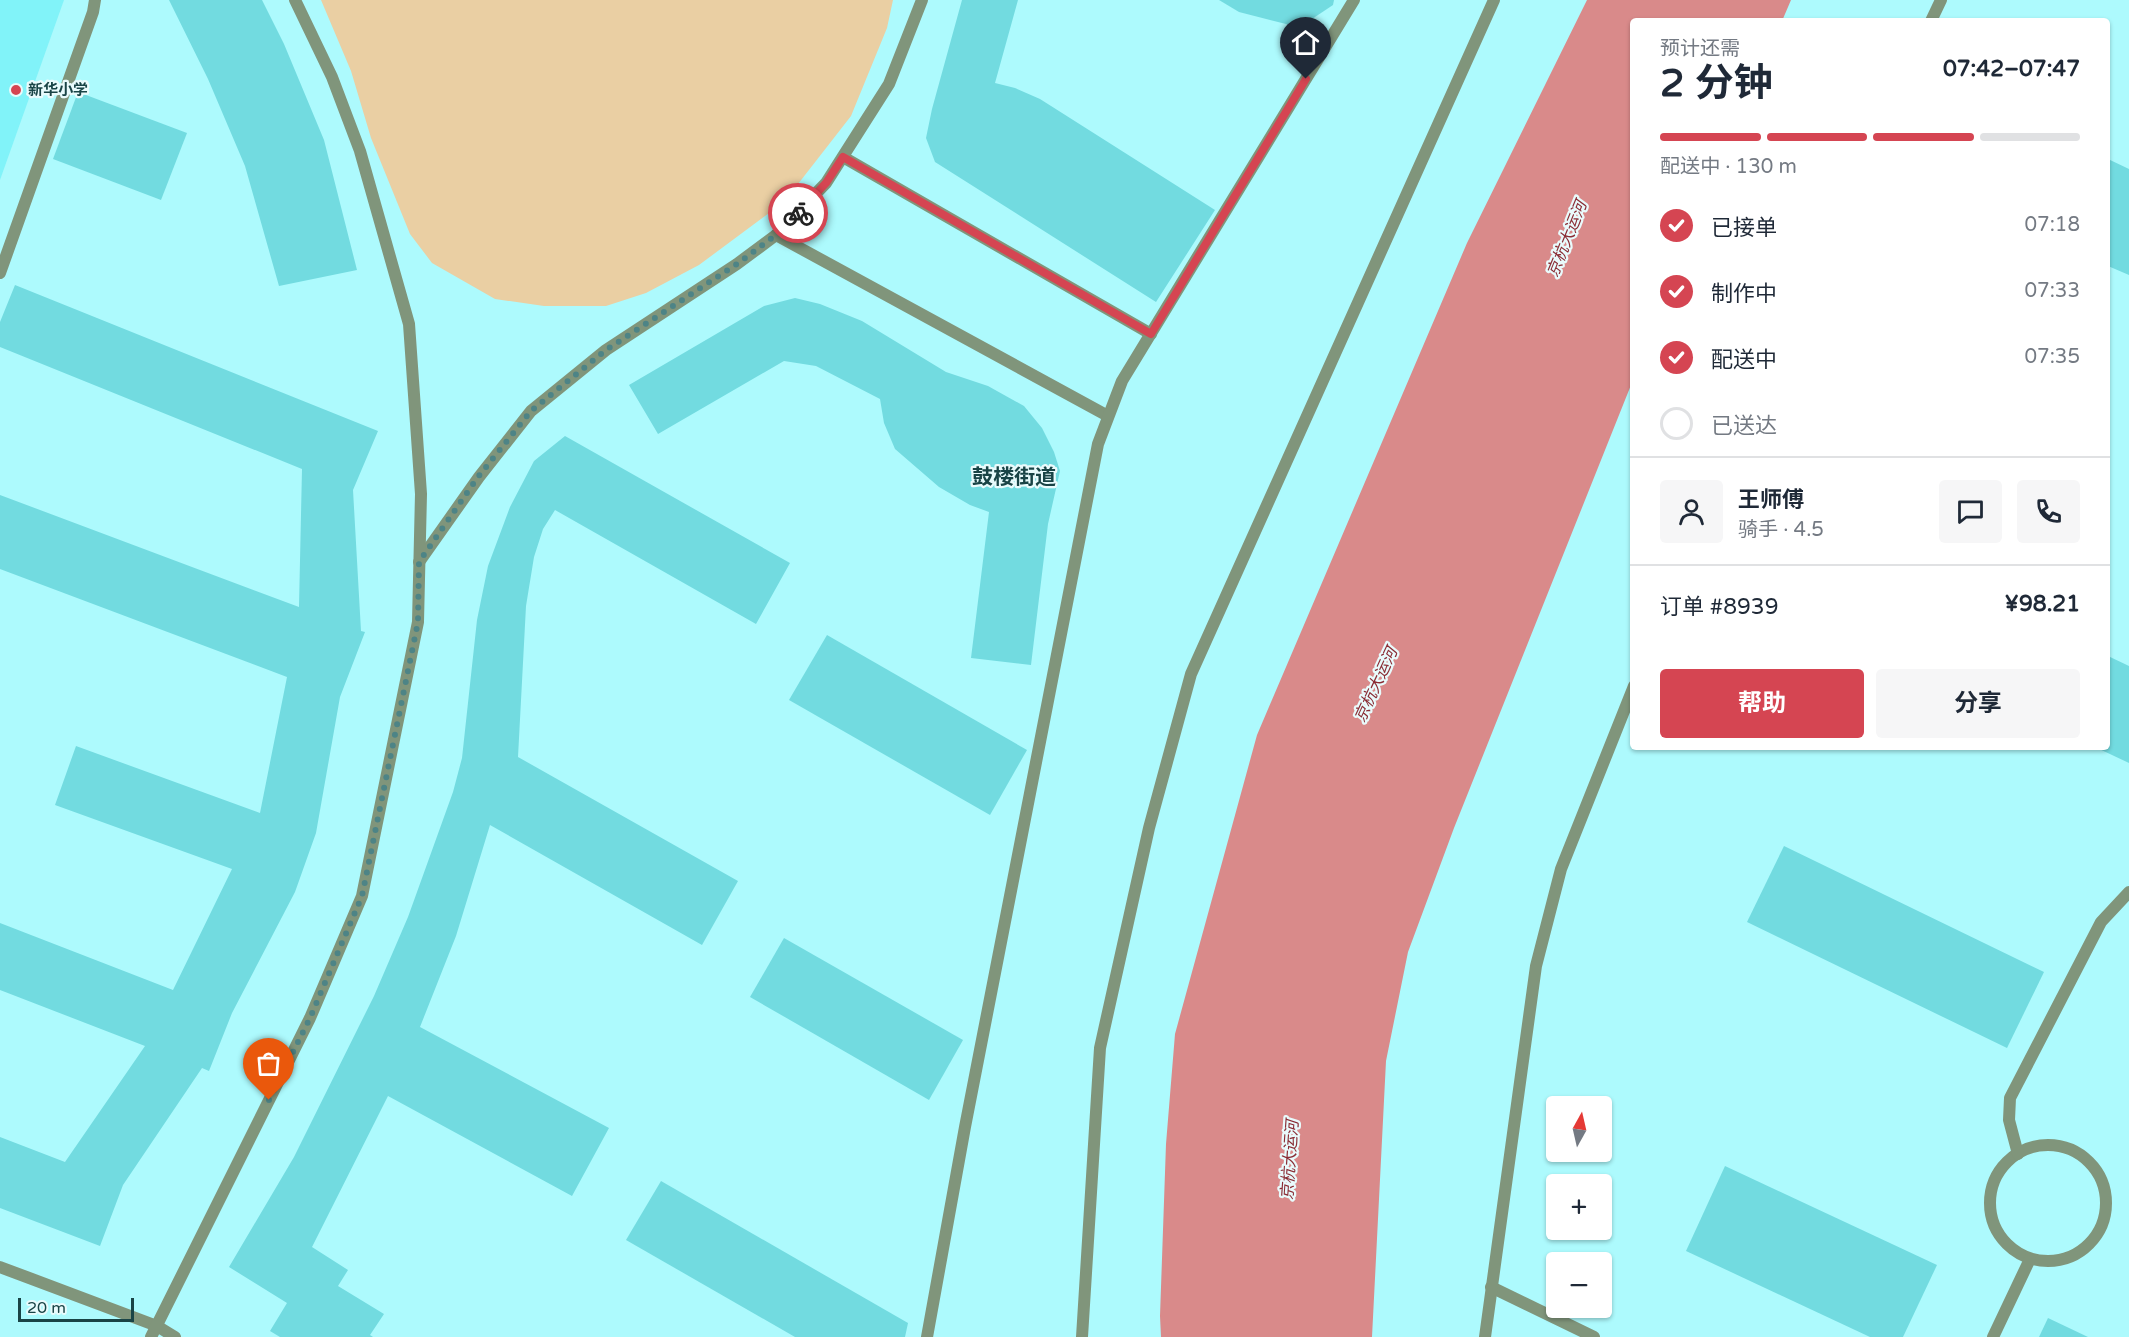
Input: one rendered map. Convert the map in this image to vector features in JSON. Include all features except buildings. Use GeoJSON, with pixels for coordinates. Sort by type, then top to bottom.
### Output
{"type":"FeatureCollection","features":[{"type":"Feature","properties":{"kind":"street"},"geometry":{"type":"LineString","coordinates":[[0,273],[93,12],[95,0]]}},
{"type":"Feature","properties":{"kind":"street"},"geometry":{"type":"LineString","coordinates":[[154,1331],[310,1018],[362,896],[418,622],[421,494],[409,324],[360,151],[332,77],[295,0]]}},
{"type":"Feature","properties":{"kind":"street"},"geometry":{"type":"LineString","coordinates":[[419,562],[478,477],[531,411],[606,350],[737,264],[776,235],[826,183],[889,84],[922,0]]}},
{"type":"Feature","properties":{"kind":"street"},"geometry":{"type":"LineString","coordinates":[[927,1337],[965,1127],[1098,444],[1122,381],[1354,0]]}},
{"type":"Feature","properties":{"kind":"street"},"geometry":{"type":"LineString","coordinates":[[1083,1337],[1100,1048],[1149,828],[1191,674],[1494,0]]}},
{"type":"Feature","properties":{"kind":"street"},"geometry":{"type":"LineString","coordinates":[[1932,18],[1941,0]]}},
{"type":"Feature","properties":{"kind":"street"},"geometry":{"type":"LineString","coordinates":[[843,157],[1151,334]]}},
{"type":"Feature","properties":{"kind":"street"},"geometry":{"type":"LineString","coordinates":[[776,235],[1108,416]]}},
{"type":"Feature","properties":{"kind":"street"},"geometry":{"type":"LineString","coordinates":[[1485,1337],[1536,966],[1561,869],[1630,696]]}},
{"type":"Feature","properties":{"kind":"street"},"geometry":{"type":"LineString","coordinates":[[2018,1154],[2009,1120],[2010,1098],[2101,922],[2129,892]]}},
{"type":"Feature","properties":{"kind":"street"},"geometry":{"type":"LineString","coordinates":[[2051,1145],[2068,1149],[2084,1157],[2096,1169],[2104,1185],[2107,1203],[2104,1221],[2096,1238],[2083,1251],[2067,1259],[2049,1262],[2030,1259],[2013,1250],[2000,1237],[1992,1220],[1989,1201],[1994,1182],[2003,1166],[2018,1154],[2033,1147],[2051,1145]]}},
{"type":"Feature","properties":{"kind":"street"},"geometry":{"type":"LineString","coordinates":[[1993,1337],[2030,1259]]}},
{"type":"Feature","properties":{"kind":"street"},"geometry":{"type":"LineString","coordinates":[[0,1267],[154,1331],[175,1337]]}},
{"type":"Feature","properties":{"kind":"street"},"geometry":{"type":"LineString","coordinates":[[1491,1287],[1594,1337]]}},
{"type":"Feature","properties":{"kind":"shaded area","name":"新华小学"},"geometry":{"type":"Polygon","coordinates":[[[0,0],[64,0],[0,180],[0,0]]]}},
{"type":"Feature","properties":{"kind":"shaded area"},"geometry":{"type":"Polygon","coordinates":[[[321,0],[893,0],[887,28],[851,116],[784,202],[699,265],[646,293],[606,306],[544,306],[495,299],[432,263],[410,234],[371,138],[351,71],[321,0]]]}},
{"type":"Feature","properties":{"kind":"water","name":"京杭大运河"},"geometry":{"type":"Polygon","coordinates":[[[1587,0],[1791,0],[1783,18],[1630,18],[1630,388],[1454,828],[1408,952],[1386,1061],[1372,1337],[1161,1337],[1166,1144],[1175,1034],[1257,735],[1467,243],[1587,0]]]}},
{"type":"Feature","properties":{"kind":"way so far"},"geometry":{"type":"LineString","coordinates":[[269,1100],[310,1018],[362,896],[418,622],[419,562],[478,477],[531,411],[606,350],[737,264],[776,235],[798,213]]}},
{"type":"Feature","properties":{"kind":"place","name":"新华小学"},"geometry":{"type":"Point","coordinates":[16,90]}},
{"type":"Feature","properties":{"kind":"district","name":"鼓楼街道"},"geometry":{"type":"Point","coordinates":[1014,477]}},
{"type":"Feature","properties":{"kind":"route"},"geometry":{"type":"LineString","coordinates":[[798,213],[826,183],[843,157],[1151,334],[1306,79]]}}]}
